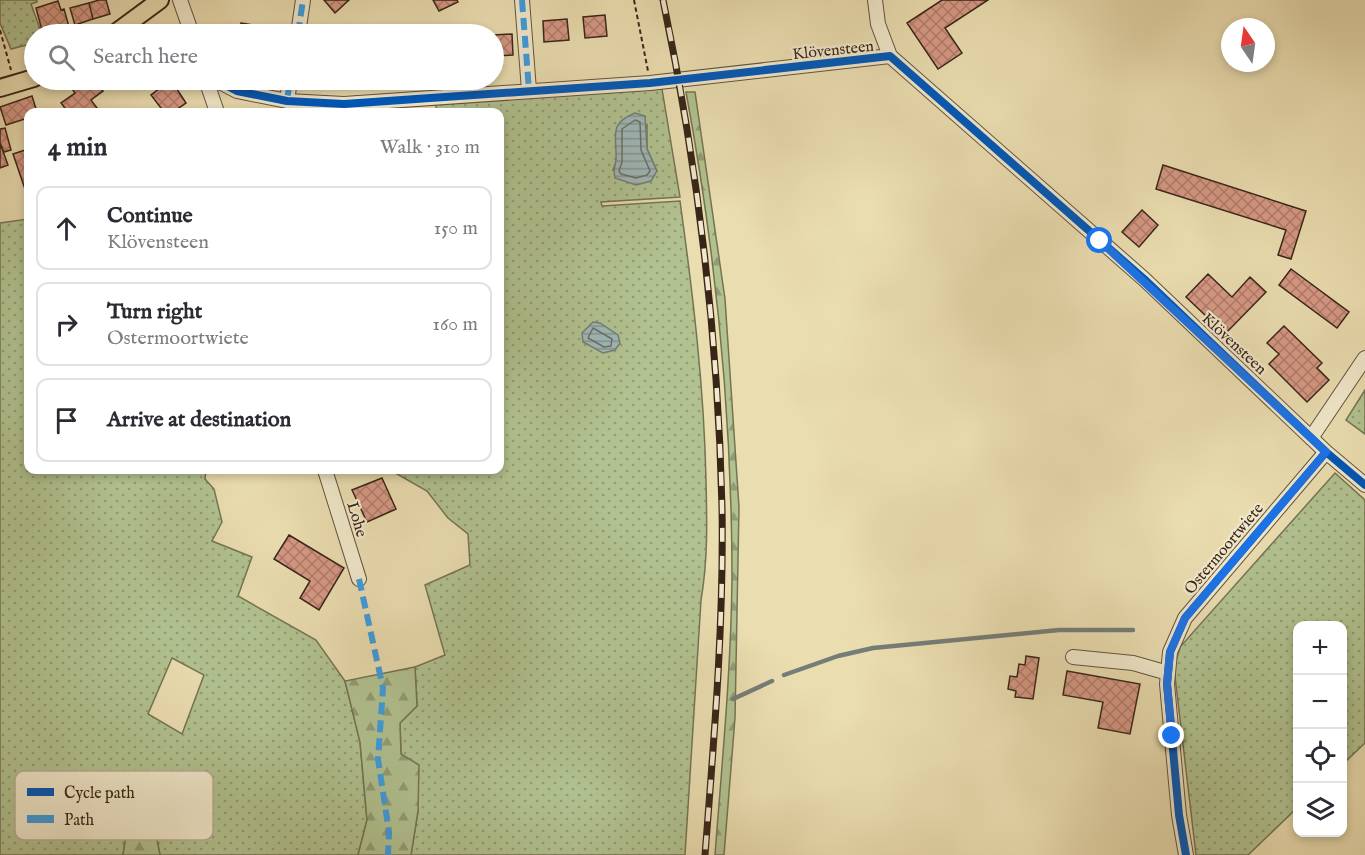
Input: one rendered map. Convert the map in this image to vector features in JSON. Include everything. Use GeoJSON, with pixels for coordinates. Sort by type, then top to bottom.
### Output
{"type":"FeatureCollection","features":[{"type":"Feature","properties":{"kind":"main road"},"geometry":{"type":"LineString","coordinates":[[128,24],[160,0]]}},
{"type":"Feature","properties":{"kind":"main road"},"geometry":{"type":"LineString","coordinates":[[0,88],[16,84],[24,77]]}},
{"type":"Feature","properties":{"kind":"street"},"geometry":{"type":"LineString","coordinates":[[180,0],[188,24]]}},
{"type":"Feature","properties":{"kind":"street"},"geometry":{"type":"LineString","coordinates":[[299,24],[303,0]]}},
{"type":"Feature","properties":{"kind":"street"},"geometry":{"type":"LineString","coordinates":[[522,0],[529,90]]}},
{"type":"Feature","properties":{"kind":"street"},"geometry":{"type":"LineString","coordinates":[[875,0],[878,24],[891,56]]}},
{"type":"Feature","properties":{"kind":"street","name":"Klövensteen"},"geometry":{"type":"LineString","coordinates":[[235,90],[287,101],[344,104],[650,82],[891,56],[1144,279],[1326,452],[1365,485]]}},
{"type":"Feature","properties":{"kind":"street"},"geometry":{"type":"LineString","coordinates":[[209,90],[216,108]]}},
{"type":"Feature","properties":{"kind":"street"},"geometry":{"type":"LineString","coordinates":[[287,101],[289,90]]}},
{"type":"Feature","properties":{"kind":"street"},"geometry":{"type":"LineString","coordinates":[[1311,438],[1365,358]]}},
{"type":"Feature","properties":{"kind":"street","name":"Ostermoortwiete"},"geometry":{"type":"LineString","coordinates":[[1186,855],[1179,815],[1168,673],[1170,652],[1185,618],[1326,452]]}},
{"type":"Feature","properties":{"kind":"street","name":"Lohe"},"geometry":{"type":"LineString","coordinates":[[327,474],[359,579]]}},
{"type":"Feature","properties":{"kind":"street"},"geometry":{"type":"LineString","coordinates":[[1073,657],[1132,663],[1168,673]]}},
{"type":"Feature","properties":{"kind":"path"},"geometry":{"type":"LineString","coordinates":[[634,0],[650,82]]}},
{"type":"Feature","properties":{"kind":"path"},"geometry":{"type":"LineString","coordinates":[[0,30],[16,84]]}},
{"type":"Feature","properties":{"kind":"green space"},"geometry":{"type":"Polygon","coordinates":[[[0,0],[37,0],[31,4],[38,24],[24,24],[24,46],[11,49],[0,23],[0,0]]]}},
{"type":"Feature","properties":{"kind":"green space"},"geometry":{"type":"Polygon","coordinates":[[[662,89],[680,197],[601,202],[602,206],[680,201],[703,410],[707,525],[685,855],[411,855],[418,811],[401,754],[400,723],[417,706],[415,667],[445,655],[425,585],[470,565],[468,534],[448,518],[427,491],[397,474],[504,474],[504,108],[437,108],[434,103],[662,89]],[[647,125],[616,162],[613,170],[657,171],[647,149],[647,125]]]}},
{"type":"Feature","properties":{"kind":"green space"},"geometry":{"type":"Polygon","coordinates":[[[686,92],[695,92],[725,299],[739,507],[735,718],[724,855],[715,855],[730,648],[732,579],[729,456],[714,274],[686,92]]]}},
{"type":"Feature","properties":{"kind":"green space"},"geometry":{"type":"Polygon","coordinates":[[[24,220],[24,474],[206,474],[205,479],[214,489],[222,522],[212,541],[252,557],[238,596],[316,640],[345,681],[360,742],[367,820],[358,855],[160,855],[157,840],[213,840],[213,771],[15,771],[15,840],[125,840],[123,855],[0,855],[0,223],[24,220]],[[172,658],[148,714],[182,734],[204,675],[172,658]]]}},
{"type":"Feature","properties":{"kind":"green space"},"geometry":{"type":"Polygon","coordinates":[[[1365,390],[1365,434],[1346,420],[1365,390]]]}},
{"type":"Feature","properties":{"kind":"green space"},"geometry":{"type":"Polygon","coordinates":[[[1335,473],[1365,500],[1365,743],[1347,760],[1347,621],[1293,621],[1293,812],[1248,855],[1196,855],[1174,668],[1180,647],[1335,473]]]}},
{"type":"Feature","properties":{"kind":"green space"},"geometry":{"type":"Polygon","coordinates":[[[415,667],[417,706],[400,723],[401,754],[419,765],[418,811],[411,855],[358,855],[367,820],[360,742],[345,681],[415,667]]]}},
{"type":"Feature","properties":{"kind":"green space"},"geometry":{"type":"Polygon","coordinates":[[[125,840],[157,840],[160,855],[123,855],[125,840]]]}},
{"type":"Feature","properties":{"kind":"water"},"geometry":{"type":"Polygon","coordinates":[[[635,113],[645,116],[647,149],[657,171],[651,181],[636,185],[615,178],[614,173],[617,126],[626,117],[635,113]]]}},
{"type":"Feature","properties":{"kind":"water"},"geometry":{"type":"Polygon","coordinates":[[[593,322],[600,323],[618,335],[620,343],[615,350],[603,353],[583,342],[582,333],[593,322]]]}},
{"type":"Feature","properties":{"kind":"building"},"geometry":{"type":"Polygon","coordinates":[[[106,0],[110,14],[93,19],[89,3],[106,0]]]}},
{"type":"Feature","properties":{"kind":"building"},"geometry":{"type":"Polygon","coordinates":[[[324,0],[349,0],[335,13],[324,0]]]}},
{"type":"Feature","properties":{"kind":"building"},"geometry":{"type":"Polygon","coordinates":[[[433,0],[457,0],[458,2],[439,11],[433,0]]]}},
{"type":"Feature","properties":{"kind":"building"},"geometry":{"type":"Polygon","coordinates":[[[942,0],[988,0],[945,28],[962,53],[938,69],[907,23],[942,0]]]}},
{"type":"Feature","properties":{"kind":"building"},"geometry":{"type":"Polygon","coordinates":[[[58,1],[61,10],[64,9],[68,24],[40,24],[36,8],[58,1]]]}},
{"type":"Feature","properties":{"kind":"building"},"geometry":{"type":"Polygon","coordinates":[[[89,3],[93,19],[75,24],[70,8],[89,3]]]}},
{"type":"Feature","properties":{"kind":"building"},"geometry":{"type":"Polygon","coordinates":[[[605,15],[607,36],[585,38],[583,17],[605,15]]]}},
{"type":"Feature","properties":{"kind":"building"},"geometry":{"type":"Polygon","coordinates":[[[567,19],[569,40],[544,42],[543,21],[567,19]]]}},
{"type":"Feature","properties":{"kind":"building"},"geometry":{"type":"Polygon","coordinates":[[[504,34],[512,34],[513,55],[504,55],[504,34]]]}},
{"type":"Feature","properties":{"kind":"building"},"geometry":{"type":"Polygon","coordinates":[[[73,90],[103,91],[91,100],[97,108],[65,108],[61,103],[75,93],[73,90]]]}},
{"type":"Feature","properties":{"kind":"building"},"geometry":{"type":"Polygon","coordinates":[[[158,90],[178,90],[186,103],[179,108],[161,108],[151,95],[158,90]]]}},
{"type":"Feature","properties":{"kind":"building"},"geometry":{"type":"Polygon","coordinates":[[[32,96],[36,108],[24,108],[24,119],[6,125],[0,107],[32,96]]]}},
{"type":"Feature","properties":{"kind":"building"},"geometry":{"type":"Polygon","coordinates":[[[5,128],[11,150],[4,152],[0,143],[0,129],[5,128]]]}},
{"type":"Feature","properties":{"kind":"building"},"geometry":{"type":"Polygon","coordinates":[[[0,143],[8,165],[0,168],[0,143]]]}},
{"type":"Feature","properties":{"kind":"building"},"geometry":{"type":"Polygon","coordinates":[[[24,150],[24,186],[13,154],[24,150]]]}},
{"type":"Feature","properties":{"kind":"building"},"geometry":{"type":"Polygon","coordinates":[[[1163,165],[1306,211],[1291,259],[1278,255],[1286,230],[1156,189],[1163,165]]]}},
{"type":"Feature","properties":{"kind":"building"},"geometry":{"type":"Polygon","coordinates":[[[1142,210],[1158,225],[1139,247],[1122,232],[1142,210]]]}},
{"type":"Feature","properties":{"kind":"building"},"geometry":{"type":"Polygon","coordinates":[[[1291,269],[1349,312],[1337,328],[1279,285],[1291,269]]]}},
{"type":"Feature","properties":{"kind":"building"},"geometry":{"type":"Polygon","coordinates":[[[1208,274],[1232,297],[1250,277],[1266,292],[1225,334],[1186,297],[1208,274]]]}},
{"type":"Feature","properties":{"kind":"building"},"geometry":{"type":"Polygon","coordinates":[[[1284,326],[1322,363],[1317,368],[1329,380],[1307,402],[1269,364],[1279,354],[1267,343],[1284,326]]]}},
{"type":"Feature","properties":{"kind":"building"},"geometry":{"type":"Polygon","coordinates":[[[382,478],[396,509],[367,522],[352,490],[382,478]]]}},
{"type":"Feature","properties":{"kind":"building"},"geometry":{"type":"Polygon","coordinates":[[[289,535],[344,568],[319,610],[300,598],[310,581],[274,559],[289,535]]]}},
{"type":"Feature","properties":{"kind":"building"},"geometry":{"type":"Polygon","coordinates":[[[1026,656],[1039,658],[1033,699],[1015,697],[1016,691],[1008,689],[1010,676],[1017,677],[1019,664],[1025,665],[1026,656]]]}},
{"type":"Feature","properties":{"kind":"building"},"geometry":{"type":"Polygon","coordinates":[[[1067,671],[1140,684],[1130,734],[1098,728],[1103,702],[1063,695],[1067,671]]]}},
{"type":"Feature","properties":{"kind":"waterway"},"geometry":{"type":"LineString","coordinates":[[784,675],[838,656],[873,648],[1059,630],[1133,630]]}},
{"type":"Feature","properties":{"kind":"waterway"},"geometry":{"type":"LineString","coordinates":[[733,699],[772,681]]}},
{"type":"Feature","properties":{"kind":"railway"},"geometry":{"type":"LineString","coordinates":[[663,0],[696,189],[711,315],[720,443],[722,550],[718,681],[705,855]]}},
{"type":"Feature","properties":{"kind":"marked path"},"geometry":{"type":"LineString","coordinates":[[299,24],[303,0]]}},
{"type":"Feature","properties":{"kind":"marked path"},"geometry":{"type":"LineString","coordinates":[[522,0],[529,90]]}},
{"type":"Feature","properties":{"kind":"marked path"},"geometry":{"type":"LineString","coordinates":[[287,101],[289,90]]}},
{"type":"Feature","properties":{"kind":"marked path"},"geometry":{"type":"LineString","coordinates":[[359,579],[383,688],[378,759],[389,832],[388,855]]}},
{"type":"Feature","properties":{"kind":"cycle path"},"geometry":{"type":"LineString","coordinates":[[235,90],[287,101],[344,104],[650,83],[890,56],[1144,279],[1326,452],[1365,485]]}},
{"type":"Feature","properties":{"kind":"cycle path"},"geometry":{"type":"LineString","coordinates":[[1186,855],[1179,815],[1167,684],[1170,652],[1185,618],[1326,452]]}},
{"type":"Feature","properties":{"kind":"route"},"geometry":{"type":"LineString","coordinates":[[1100,241],[1144,279],[1326,452],[1185,618],[1170,652],[1167,684],[1172,736]]}}]}
